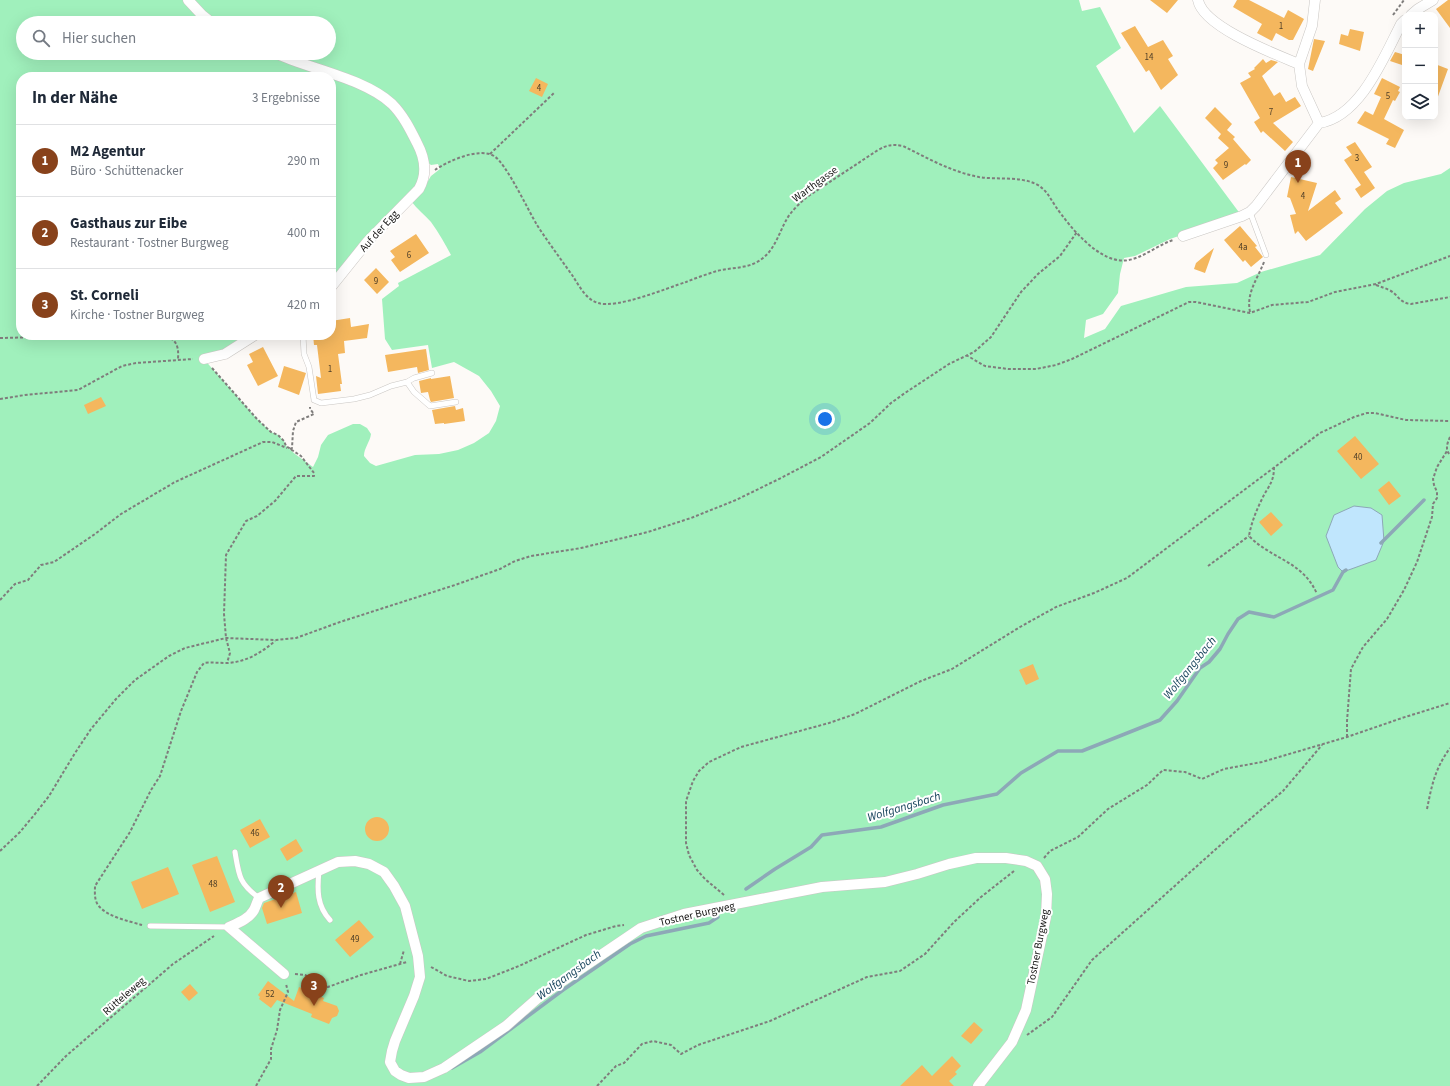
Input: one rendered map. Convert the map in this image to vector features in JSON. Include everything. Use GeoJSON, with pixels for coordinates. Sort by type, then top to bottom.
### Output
{"type":"FeatureCollection","features":[{"type":"Feature","properties":{"kind":"street"},"geometry":{"type":"LineString","coordinates":[[188,0],[203,16]]}},
{"type":"Feature","properties":{"kind":"street"},"geometry":{"type":"LineString","coordinates":[[1198,0],[1199,6],[1204,13],[1224,28],[1254,45],[1300,64]]}},
{"type":"Feature","properties":{"kind":"street"},"geometry":{"type":"LineString","coordinates":[[1315,0],[1312,26],[1300,64],[1302,86],[1319,123]]}},
{"type":"Feature","properties":{"kind":"street"},"geometry":{"type":"LineString","coordinates":[[1414,12],[1433,0]]}},
{"type":"Feature","properties":{"kind":"street"},"geometry":{"type":"LineString","coordinates":[[1183,236],[1250,212],[1261,200],[1319,123],[1329,122],[1350,106],[1376,72],[1402,23]]}},
{"type":"Feature","properties":{"kind":"street"},"geometry":{"type":"LineString","coordinates":[[294,60],[325,72]]}},
{"type":"Feature","properties":{"kind":"street"},"geometry":{"type":"LineString","coordinates":[[336,76],[370,90],[389,102],[399,112],[419,146],[425,169],[425,176]]}},
{"type":"Feature","properties":{"kind":"street","name":"Auf der Egg"},"geometry":{"type":"LineString","coordinates":[[336,281],[368,241],[419,189],[424,182],[425,176]]}},
{"type":"Feature","properties":{"kind":"street"},"geometry":{"type":"LineString","coordinates":[[204,359],[225,354],[248,340]]}},
{"type":"Feature","properties":{"kind":"street","name":"Tostner Burgweg"},"geometry":{"type":"LineString","coordinates":[[259,898],[338,862],[355,861],[369,864],[384,872],[394,886],[404,906],[418,956],[420,977],[414,996],[395,1041],[390,1062],[395,1071],[409,1078],[424,1077],[444,1068],[506,1026],[539,997],[641,928],[684,914],[822,887],[884,882],[917,874],[948,864],[976,858],[1006,858],[1026,861],[1036,866],[1045,879],[1047,894],[1046,917],[1026,1010],[1012,1042],[978,1086]]}},
{"type":"Feature","properties":{"kind":"street"},"geometry":{"type":"LineString","coordinates":[[259,898],[253,911],[248,917],[240,923],[229,927],[284,974]]}},
{"type":"Feature","properties":{"kind":"lane"},"geometry":{"type":"LineString","coordinates":[[1250,212],[1266,255]]}},
{"type":"Feature","properties":{"kind":"lane"},"geometry":{"type":"LineString","coordinates":[[303,340],[304,354],[309,367],[312,402],[321,403],[354,399],[370,395],[390,386],[407,382],[414,378],[432,373]]}},
{"type":"Feature","properties":{"kind":"lane"},"geometry":{"type":"LineString","coordinates":[[407,382],[414,392],[430,406],[456,402]]}},
{"type":"Feature","properties":{"kind":"lane"},"geometry":{"type":"LineString","coordinates":[[235,852],[238,876],[246,888],[259,898]]}},
{"type":"Feature","properties":{"kind":"lane"},"geometry":{"type":"LineString","coordinates":[[319,870],[318,884],[320,902],[323,912],[330,920]]}},
{"type":"Feature","properties":{"kind":"lane"},"geometry":{"type":"LineString","coordinates":[[150,926],[229,927]]}},
{"type":"Feature","properties":{"kind":"path"},"geometry":{"type":"LineString","coordinates":[[425,176],[445,163],[463,156],[486,153],[490,154],[554,93]]}},
{"type":"Feature","properties":{"kind":"path","name":"Warthgasse"},"geometry":{"type":"LineString","coordinates":[[490,154],[495,156],[501,163],[537,224],[580,287],[590,299],[598,303],[608,304],[650,295],[718,270],[748,266],[756,262],[763,258],[773,247],[790,214],[807,197],[878,150],[885,146],[894,144],[902,146],[958,172],[990,178],[1022,180],[1038,185],[1050,197],[1056,207],[1077,232],[1104,256],[1110,259],[1124,261],[1135,258],[1160,245],[1183,236]]}},
{"type":"Feature","properties":{"kind":"path"},"geometry":{"type":"LineString","coordinates":[[0,851],[20,832],[35,814],[48,796],[74,753],[91,729],[116,699],[135,680],[169,656],[185,648],[226,638],[276,640],[296,638],[500,569],[515,561],[531,556],[581,548],[648,532],[691,518],[736,500],[821,457],[870,423],[891,403],[905,393],[949,364],[974,352],[992,337],[1021,292],[1038,274],[1060,256],[1077,232]]}},
{"type":"Feature","properties":{"kind":"path"},"geometry":{"type":"LineString","coordinates":[[1250,313],[1248,303],[1251,290],[1266,255]]}},
{"type":"Feature","properties":{"kind":"path"},"geometry":{"type":"LineString","coordinates":[[966,355],[985,366],[1008,369],[1036,369],[1072,359],[1189,302],[1196,302],[1250,313],[1272,305],[1308,302],[1335,292],[1376,284],[1450,256]]}},
{"type":"Feature","properties":{"kind":"path"},"geometry":{"type":"LineString","coordinates":[[1376,284],[1382,288],[1390,290],[1406,304],[1450,297]]}},
{"type":"Feature","properties":{"kind":"path"},"geometry":{"type":"LineString","coordinates":[[0,338],[16,338]]}},
{"type":"Feature","properties":{"kind":"path"},"geometry":{"type":"LineString","coordinates":[[173,340],[179,349],[178,359]]}},
{"type":"Feature","properties":{"kind":"path"},"geometry":{"type":"LineString","coordinates":[[0,399],[78,390],[122,366],[136,363],[178,359],[204,359],[257,419],[272,432],[278,435],[290,449]]}},
{"type":"Feature","properties":{"kind":"path"},"geometry":{"type":"LineString","coordinates":[[290,449],[292,448],[293,431],[296,422],[314,414],[310,409],[312,402]]}},
{"type":"Feature","properties":{"kind":"path"},"geometry":{"type":"LineString","coordinates":[[733,905],[697,870],[689,855],[686,843],[686,801],[693,781],[699,771],[709,762],[741,748],[855,714],[921,681],[952,669],[1020,626],[1056,607],[1094,593],[1127,578],[1320,433],[1354,417],[1367,413],[1375,413],[1406,420],[1450,421]]}},
{"type":"Feature","properties":{"kind":"path"},"geometry":{"type":"LineString","coordinates":[[1450,437],[1446,446],[1450,455]]}},
{"type":"Feature","properties":{"kind":"path"},"geometry":{"type":"LineString","coordinates":[[0,600],[15,584],[28,580],[41,565],[54,562],[121,514],[175,482],[263,442],[272,442],[290,449],[302,456],[314,473],[314,476],[296,476],[275,501],[257,516],[246,521],[226,555],[224,614],[226,638],[230,653],[227,663]]}},
{"type":"Feature","properties":{"kind":"path"},"geometry":{"type":"LineString","coordinates":[[1347,737],[1351,669],[1362,647],[1387,619],[1404,590],[1417,562],[1432,517],[1433,504],[1437,498],[1438,492],[1434,485],[1433,479],[1437,467],[1447,451]]}},
{"type":"Feature","properties":{"kind":"path"},"geometry":{"type":"LineString","coordinates":[[1208,566],[1249,536],[1262,499],[1274,478],[1274,467]]}},
{"type":"Feature","properties":{"kind":"path"},"geometry":{"type":"LineString","coordinates":[[1249,536],[1257,544],[1305,575],[1317,594]]}},
{"type":"Feature","properties":{"kind":"path"},"geometry":{"type":"LineString","coordinates":[[150,926],[116,917],[98,905],[95,896],[95,886],[130,832],[151,790],[160,776],[181,711],[197,672],[204,663],[227,663],[243,660],[262,652],[276,640]]}},
{"type":"Feature","properties":{"kind":"path"},"geometry":{"type":"LineString","coordinates":[[1036,866],[1050,851],[1078,837],[1108,809],[1147,785],[1163,770],[1185,772],[1202,779],[1224,769],[1262,762],[1347,737],[1450,702]]}},
{"type":"Feature","properties":{"kind":"path"},"geometry":{"type":"LineString","coordinates":[[1012,1042],[1024,1037],[1052,1018],[1092,960],[1283,791],[1322,744]]}},
{"type":"Feature","properties":{"kind":"path"},"geometry":{"type":"LineString","coordinates":[[1427,809],[1433,780],[1442,759],[1450,748]]}},
{"type":"Feature","properties":{"kind":"path"},"geometry":{"type":"LineString","coordinates":[[597,1086],[616,1066],[624,1063],[642,1044],[653,1041],[671,1045],[682,1054],[698,1044],[770,1021],[867,977],[900,971],[925,954],[959,917],[981,897],[1026,861]]}},
{"type":"Feature","properties":{"kind":"path"},"geometry":{"type":"LineString","coordinates":[[256,1086],[271,1059],[271,1049],[277,1030],[280,1010],[288,992],[284,974],[305,974],[328,987],[361,975],[400,964],[418,956],[433,969],[447,976],[469,981],[486,979],[519,966],[586,935],[616,926],[628,925],[641,928]]}},
{"type":"Feature","properties":{"kind":"path","name":"Rütteleweg"},"geometry":{"type":"LineString","coordinates":[[36,1086],[66,1056],[173,964],[205,941],[229,927]]}},
{"type":"Feature","properties":{"kind":"path"},"geometry":{"type":"LineString","coordinates":[[400,964],[399,962],[404,950]]}},
{"type":"Feature","properties":{"kind":"green space"},"geometry":{"type":"Polygon","coordinates":[[[0,0],[184,0],[197,16],[16,16],[16,60],[287,60],[320,72],[16,72],[16,340],[242,340],[224,351],[202,357],[257,419],[271,432],[278,435],[284,441],[286,446],[295,454],[313,467],[318,457],[321,445],[328,435],[353,424],[360,424],[367,428],[371,434],[364,456],[370,463],[376,466],[415,455],[439,454],[458,450],[474,443],[489,433],[496,421],[500,406],[491,391],[479,376],[454,362],[432,368],[428,345],[392,350],[385,339],[382,299],[399,286],[398,283],[451,255],[431,222],[411,201],[422,191],[431,176],[440,169],[438,164],[431,165],[427,161],[419,140],[405,114],[394,102],[366,84],[349,76],[304,60],[336,60],[336,16],[211,16],[192,0],[1079,0],[1082,11],[1100,7],[1121,48],[1096,66],[1134,133],[1160,106],[1241,215],[1170,239],[1135,256],[1124,258],[1120,274],[1118,293],[1103,314],[1086,320],[1084,338],[1105,329],[1121,306],[1186,287],[1237,283],[1261,272],[1320,255],[1365,209],[1387,191],[1404,183],[1441,174],[1450,168],[1450,1086],[0,1086],[0,0]]]}},
{"type":"Feature","properties":{"kind":"green space"},"geometry":{"type":"Polygon","coordinates":[[[336,78],[368,92],[384,101],[404,124],[416,148],[419,158],[421,175],[416,186],[366,239],[336,277],[336,78]]]}},
{"type":"Feature","properties":{"kind":"water"},"geometry":{"type":"Polygon","coordinates":[[[1354,506],[1371,508],[1382,515],[1384,541],[1376,560],[1343,572],[1338,567],[1326,536],[1334,515],[1354,506]]]}},
{"type":"Feature","properties":{"kind":"building"},"geometry":{"type":"Polygon","coordinates":[[[1150,0],[1178,0],[1167,13],[1150,0]]]}},
{"type":"Feature","properties":{"kind":"building"},"geometry":{"type":"Polygon","coordinates":[[[1237,0],[1249,0],[1284,18],[1288,10],[1304,19],[1293,40],[1289,40],[1276,33],[1272,41],[1257,33],[1262,24],[1233,7],[1237,0]]]}},
{"type":"Feature","properties":{"kind":"building"},"geometry":{"type":"Polygon","coordinates":[[[1450,0],[1450,28],[1436,9],[1450,0]]]}},
{"type":"Feature","properties":{"kind":"building"},"geometry":{"type":"Polygon","coordinates":[[[1135,26],[1148,47],[1163,40],[1173,56],[1168,59],[1178,75],[1161,90],[1149,70],[1146,72],[1121,33],[1135,26]]]}},
{"type":"Feature","properties":{"kind":"building"},"geometry":{"type":"Polygon","coordinates":[[[1350,29],[1364,32],[1360,51],[1339,44],[1341,34],[1348,36],[1350,29]]]}},
{"type":"Feature","properties":{"kind":"building"},"geometry":{"type":"Polygon","coordinates":[[[1314,39],[1325,41],[1313,71],[1308,69],[1314,39]]]}},
{"type":"Feature","properties":{"kind":"building"},"geometry":{"type":"Polygon","coordinates":[[[1395,52],[1402,54],[1402,65],[1390,61],[1395,52]]]}},
{"type":"Feature","properties":{"kind":"building"},"geometry":{"type":"Polygon","coordinates":[[[1263,59],[1266,63],[1271,60],[1278,62],[1262,76],[1274,96],[1280,92],[1286,102],[1295,97],[1301,106],[1273,123],[1293,142],[1285,151],[1263,131],[1261,133],[1254,122],[1260,118],[1240,83],[1251,77],[1248,73],[1255,69],[1254,68],[1263,59]]]}},
{"type":"Feature","properties":{"kind":"building"},"geometry":{"type":"Polygon","coordinates":[[[1438,65],[1448,69],[1438,96],[1438,65]]]}},
{"type":"Feature","properties":{"kind":"building"},"geometry":{"type":"Polygon","coordinates":[[[536,78],[548,84],[542,97],[529,91],[536,78]]]}},
{"type":"Feature","properties":{"kind":"building"},"geometry":{"type":"Polygon","coordinates":[[[1382,78],[1400,87],[1398,91],[1400,92],[1395,101],[1393,100],[1384,119],[1404,130],[1395,148],[1386,144],[1389,139],[1357,123],[1365,111],[1373,115],[1381,97],[1374,94],[1382,78]]]}},
{"type":"Feature","properties":{"kind":"building"},"geometry":{"type":"Polygon","coordinates":[[[1215,107],[1232,124],[1227,130],[1235,137],[1233,139],[1251,160],[1223,180],[1213,168],[1218,163],[1215,160],[1229,148],[1218,138],[1221,134],[1205,118],[1215,107]]]}},
{"type":"Feature","properties":{"kind":"building"},"geometry":{"type":"Polygon","coordinates":[[[1355,142],[1372,167],[1364,172],[1375,188],[1361,198],[1355,189],[1361,185],[1344,160],[1352,155],[1346,147],[1355,142]]]}},
{"type":"Feature","properties":{"kind":"building"},"geometry":{"type":"Polygon","coordinates":[[[1291,177],[1317,183],[1308,211],[1335,190],[1341,199],[1335,203],[1343,213],[1306,241],[1298,231],[1295,234],[1290,215],[1296,214],[1290,198],[1287,197],[1291,177]]]}},
{"type":"Feature","properties":{"kind":"building"},"geometry":{"type":"Polygon","coordinates":[[[1240,226],[1257,246],[1255,247],[1263,257],[1251,267],[1245,260],[1243,262],[1224,240],[1240,226]]]}},
{"type":"Feature","properties":{"kind":"building"},"geometry":{"type":"Polygon","coordinates":[[[416,234],[429,253],[400,272],[391,260],[395,257],[390,251],[416,234]]]}},
{"type":"Feature","properties":{"kind":"building"},"geometry":{"type":"Polygon","coordinates":[[[1214,248],[1205,273],[1194,269],[1196,263],[1214,248]]]}},
{"type":"Feature","properties":{"kind":"building"},"geometry":{"type":"Polygon","coordinates":[[[376,268],[389,282],[377,294],[364,280],[376,268]]]}},
{"type":"Feature","properties":{"kind":"building"},"geometry":{"type":"Polygon","coordinates":[[[350,318],[351,327],[369,324],[367,338],[344,341],[345,353],[338,354],[342,384],[340,384],[341,391],[318,394],[316,376],[321,378],[317,345],[314,345],[314,340],[336,340],[336,320],[350,318]]]}},
{"type":"Feature","properties":{"kind":"building"},"geometry":{"type":"Polygon","coordinates":[[[263,347],[278,376],[258,386],[247,365],[253,362],[249,354],[263,347]]]}},
{"type":"Feature","properties":{"kind":"building"},"geometry":{"type":"Polygon","coordinates":[[[426,349],[429,370],[418,373],[417,367],[388,372],[385,355],[426,349]]]}},
{"type":"Feature","properties":{"kind":"building"},"geometry":{"type":"Polygon","coordinates":[[[284,366],[306,373],[299,395],[278,387],[284,366]]]}},
{"type":"Feature","properties":{"kind":"building"},"geometry":{"type":"Polygon","coordinates":[[[450,376],[454,398],[431,402],[428,392],[421,393],[419,381],[450,376]]]}},
{"type":"Feature","properties":{"kind":"building"},"geometry":{"type":"Polygon","coordinates":[[[101,397],[106,406],[88,414],[84,405],[101,397]]]}},
{"type":"Feature","properties":{"kind":"building"},"geometry":{"type":"Polygon","coordinates":[[[455,406],[456,410],[463,408],[465,421],[435,424],[432,410],[455,406]]]}},
{"type":"Feature","properties":{"kind":"building"},"geometry":{"type":"Polygon","coordinates":[[[1355,436],[1379,464],[1361,479],[1337,451],[1355,436]]]}},
{"type":"Feature","properties":{"kind":"building"},"geometry":{"type":"Polygon","coordinates":[[[1389,481],[1401,496],[1389,505],[1378,490],[1389,481]]]}},
{"type":"Feature","properties":{"kind":"building"},"geometry":{"type":"Polygon","coordinates":[[[1271,512],[1283,525],[1271,536],[1259,522],[1271,512]]]}},
{"type":"Feature","properties":{"kind":"building"},"geometry":{"type":"Polygon","coordinates":[[[1033,664],[1039,679],[1026,685],[1019,670],[1033,664]]]}},
{"type":"Feature","properties":{"kind":"building"},"geometry":{"type":"Polygon","coordinates":[[[377,817],[386,820],[389,829],[386,838],[377,841],[368,838],[365,829],[368,820],[377,817]]]}},
{"type":"Feature","properties":{"kind":"building"},"geometry":{"type":"Polygon","coordinates":[[[260,819],[270,837],[250,848],[240,830],[260,819]]]}},
{"type":"Feature","properties":{"kind":"building"},"geometry":{"type":"Polygon","coordinates":[[[296,839],[303,851],[287,861],[280,849],[296,839]]]}},
{"type":"Feature","properties":{"kind":"building"},"geometry":{"type":"Polygon","coordinates":[[[217,856],[235,902],[210,912],[192,865],[217,856]]]}},
{"type":"Feature","properties":{"kind":"building"},"geometry":{"type":"Polygon","coordinates":[[[168,867],[179,894],[142,909],[131,882],[168,867]]]}},
{"type":"Feature","properties":{"kind":"building"},"geometry":{"type":"Polygon","coordinates":[[[296,892],[302,913],[267,924],[262,908],[264,903],[296,892]]]}},
{"type":"Feature","properties":{"kind":"building"},"geometry":{"type":"Polygon","coordinates":[[[359,920],[374,937],[350,957],[335,940],[359,920]]]}},
{"type":"Feature","properties":{"kind":"building"},"geometry":{"type":"Polygon","coordinates":[[[268,981],[294,1001],[299,987],[324,998],[323,1001],[337,1006],[339,1011],[337,1016],[332,1018],[329,1024],[311,1017],[312,1014],[277,1000],[271,1008],[259,999],[260,997],[258,995],[268,981]]]}},
{"type":"Feature","properties":{"kind":"building"},"geometry":{"type":"Polygon","coordinates":[[[190,984],[198,993],[189,1001],[181,992],[190,984]]]}},
{"type":"Feature","properties":{"kind":"building"},"geometry":{"type":"Polygon","coordinates":[[[974,1022],[983,1030],[971,1044],[961,1036],[974,1022]]]}},
{"type":"Feature","properties":{"kind":"building"},"geometry":{"type":"Polygon","coordinates":[[[952,1056],[961,1066],[955,1072],[957,1074],[949,1081],[954,1086],[900,1086],[922,1065],[932,1076],[952,1056]]]}},
{"type":"Feature","properties":{"kind":"waterway","name":"Wolfgangsbach"},"geometry":{"type":"LineString","coordinates":[[1381,543],[1424,500]]}},
{"type":"Feature","properties":{"kind":"waterway","name":"Wolfgangsbach"},"geometry":{"type":"LineString","coordinates":[[746,889],[811,847],[822,835],[881,827],[943,805],[997,794],[1021,773],[1058,751],[1082,751],[1160,720],[1177,701],[1200,668],[1209,662],[1220,649],[1238,619],[1249,612],[1274,617],[1333,590],[1343,572],[1346,570]]}},
{"type":"Feature","properties":{"kind":"waterway","name":"Wolfgangsbach"},"geometry":{"type":"LineString","coordinates":[[452,1068],[480,1052],[563,990],[630,944],[646,936],[709,923],[718,917]]}},
{"type":"Feature","properties":{"kind":"place","name":"M2 Agentur"},"geometry":{"type":"Point","coordinates":[1298,183]}},
{"type":"Feature","properties":{"kind":"place","name":"Gasthaus zur Eibe"},"geometry":{"type":"Point","coordinates":[281,908]}},
{"type":"Feature","properties":{"kind":"place","name":"St. Corneli"},"geometry":{"type":"Point","coordinates":[314,1006]}}]}
